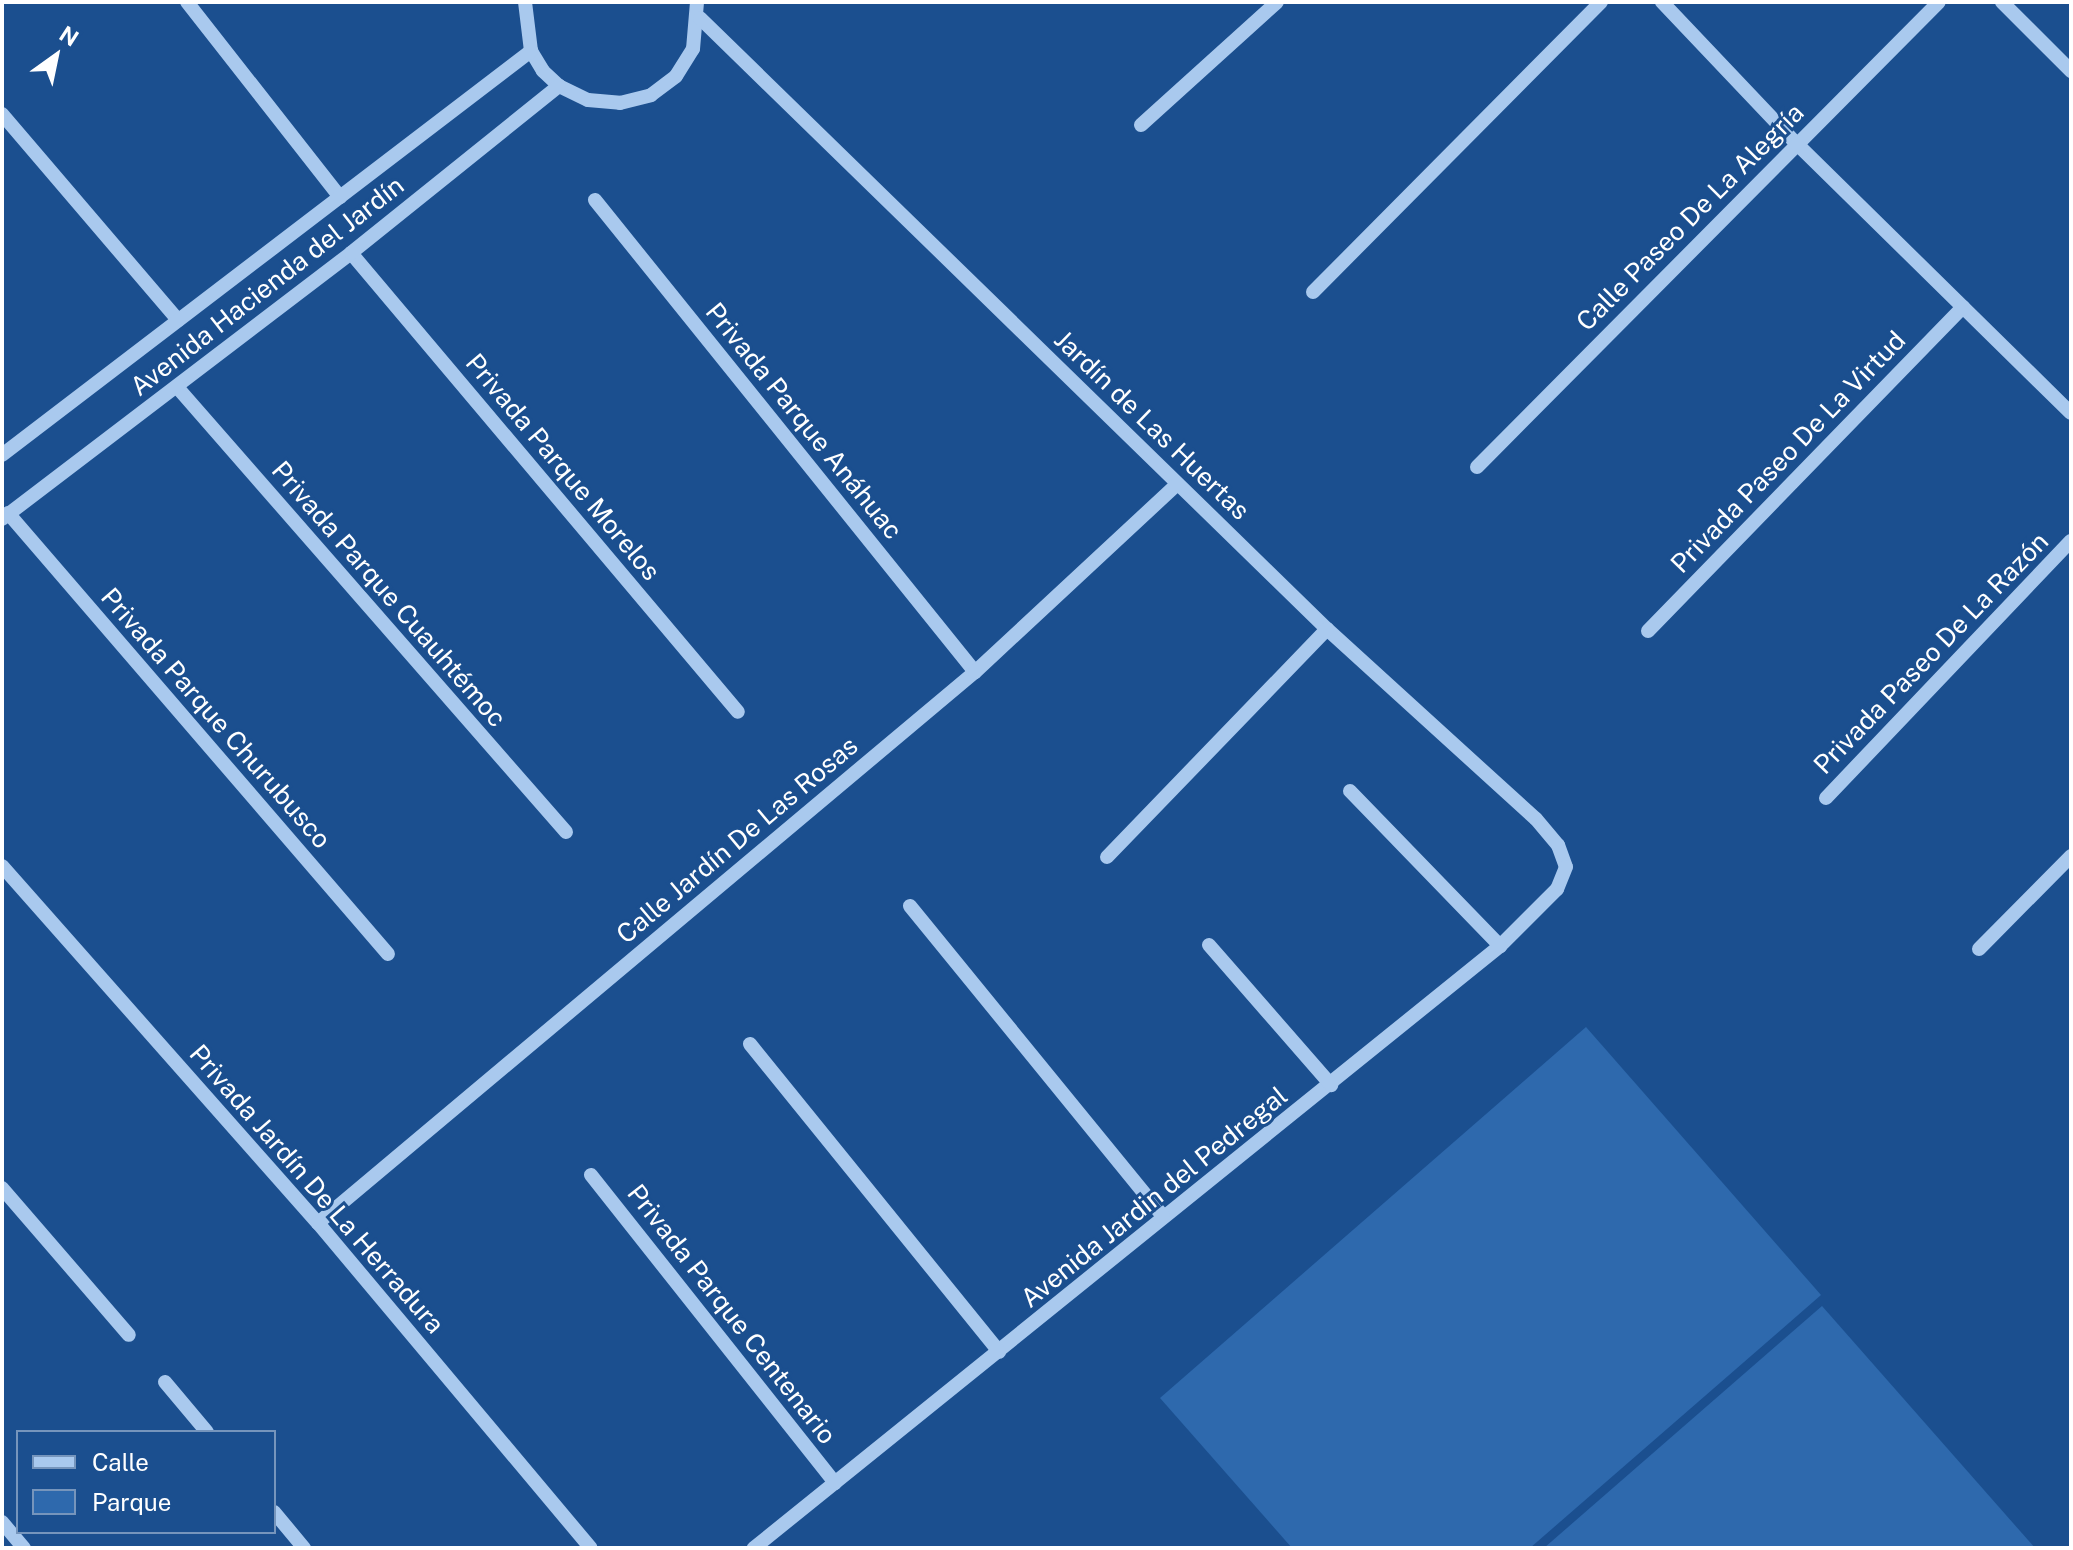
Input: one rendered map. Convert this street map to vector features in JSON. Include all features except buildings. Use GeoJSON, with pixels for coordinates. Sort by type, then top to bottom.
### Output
{"type":"FeatureCollection","features":[{"type":"Feature","properties":{"kind":"street"},"geometry":{"type":"LineString","coordinates":[[187,2],[340,197]]}},
{"type":"Feature","properties":{"kind":"street"},"geometry":{"type":"LineString","coordinates":[[525,2],[523,21],[531,51],[559,86],[588,100],[620,103],[651,95],[676,76],[693,49],[700,18],[697,2]]}},
{"type":"Feature","properties":{"kind":"street"},"geometry":{"type":"LineString","coordinates":[[1141,125],[1277,2]]}},
{"type":"Feature","properties":{"kind":"street"},"geometry":{"type":"LineString","coordinates":[[1313,292],[1601,2]]}},
{"type":"Feature","properties":{"kind":"street"},"geometry":{"type":"LineString","coordinates":[[1662,2],[1796,143],[2071,413]]}},
{"type":"Feature","properties":{"kind":"street","name":"Calle Paseo De La Alegría"},"geometry":{"type":"LineString","coordinates":[[1477,467],[1939,2]]}},
{"type":"Feature","properties":{"kind":"street"},"geometry":{"type":"LineString","coordinates":[[2002,2],[2071,71]]}},
{"type":"Feature","properties":{"kind":"street","name":"Jardín de Las Huertas"},"geometry":{"type":"LineString","coordinates":[[700,18],[1327,629],[1536,819],[1558,845],[1566,867]]}},
{"type":"Feature","properties":{"kind":"street","name":"Avenida Hacienda del Jardín"},"geometry":{"type":"LineString","coordinates":[[2,455],[531,51]]}},
{"type":"Feature","properties":{"kind":"street","name":"Avenida Hacienda del Jardín"},"geometry":{"type":"LineString","coordinates":[[5,516],[351,253],[559,86]]}},
{"type":"Feature","properties":{"kind":"street"},"geometry":{"type":"LineString","coordinates":[[2,114],[178,320]]}},
{"type":"Feature","properties":{"kind":"street","name":"Privada Parque Anáhuac"},"geometry":{"type":"LineString","coordinates":[[595,200],[975,672]]}},
{"type":"Feature","properties":{"kind":"street","name":"Privada Parque Morelos"},"geometry":{"type":"LineString","coordinates":[[351,253],[738,712]]}},
{"type":"Feature","properties":{"kind":"street","name":"Privada Paseo De La Virtud"},"geometry":{"type":"LineString","coordinates":[[1648,631],[1963,307]]}},
{"type":"Feature","properties":{"kind":"street","name":"Privada Parque Cuauhtémoc"},"geometry":{"type":"LineString","coordinates":[[177,387],[566,832]]}},
{"type":"Feature","properties":{"kind":"street","name":"Calle Jardín De Las Rosas"},"geometry":{"type":"LineString","coordinates":[[318,1223],[975,672],[1177,484]]}},
{"type":"Feature","properties":{"kind":"street","name":"Privada Parque Churubusco"},"geometry":{"type":"LineString","coordinates":[[5,516],[388,954]]}},
{"type":"Feature","properties":{"kind":"street","name":"Privada Paseo De La Razón"},"geometry":{"type":"LineString","coordinates":[[1826,798],[2071,541]]}},
{"type":"Feature","properties":{"kind":"street"},"geometry":{"type":"LineString","coordinates":[[1107,857],[1327,629]]}},
{"type":"Feature","properties":{"kind":"street"},"geometry":{"type":"LineString","coordinates":[[1350,791],[1500,946]]}},
{"type":"Feature","properties":{"kind":"street"},"geometry":{"type":"LineString","coordinates":[[1979,949],[2071,856]]}},
{"type":"Feature","properties":{"kind":"street","name":"Privada Jardín De La Herradura"},"geometry":{"type":"LineString","coordinates":[[2,866],[318,1223],[591,1548]]}},
{"type":"Feature","properties":{"kind":"street","name":"Avenida Jardin del Pedregal"},"geometry":{"type":"LineString","coordinates":[[754,1548],[1500,946],[1557,889],[1566,867]]}},
{"type":"Feature","properties":{"kind":"street"},"geometry":{"type":"LineString","coordinates":[[910,906],[1163,1216]]}},
{"type":"Feature","properties":{"kind":"street"},"geometry":{"type":"LineString","coordinates":[[1209,945],[1331,1085]]}},
{"type":"Feature","properties":{"kind":"street"},"geometry":{"type":"LineString","coordinates":[[750,1044],[999,1352]]}},
{"type":"Feature","properties":{"kind":"street","name":"Privada Parque Centenario"},"geometry":{"type":"LineString","coordinates":[[591,1175],[835,1483]]}},
{"type":"Feature","properties":{"kind":"street"},"geometry":{"type":"LineString","coordinates":[[2,1188],[129,1335]]}},
{"type":"Feature","properties":{"kind":"street"},"geometry":{"type":"LineString","coordinates":[[165,1382],[205,1430]]}},
{"type":"Feature","properties":{"kind":"street"},"geometry":{"type":"LineString","coordinates":[[276,1514],[304,1548]]}},
{"type":"Feature","properties":{"kind":"street"},"geometry":{"type":"LineString","coordinates":[[2,1522],[24,1548]]}},
{"type":"Feature","properties":{"kind":"green space"},"geometry":{"type":"Polygon","coordinates":[[[1586,1027],[1821,1295],[1530,1548],[1292,1548],[1160,1398],[1586,1027]]]}},
{"type":"Feature","properties":{"kind":"green space"},"geometry":{"type":"Polygon","coordinates":[[[1822,1306],[2035,1548],[1544,1548],[1822,1306]]]}}]}
